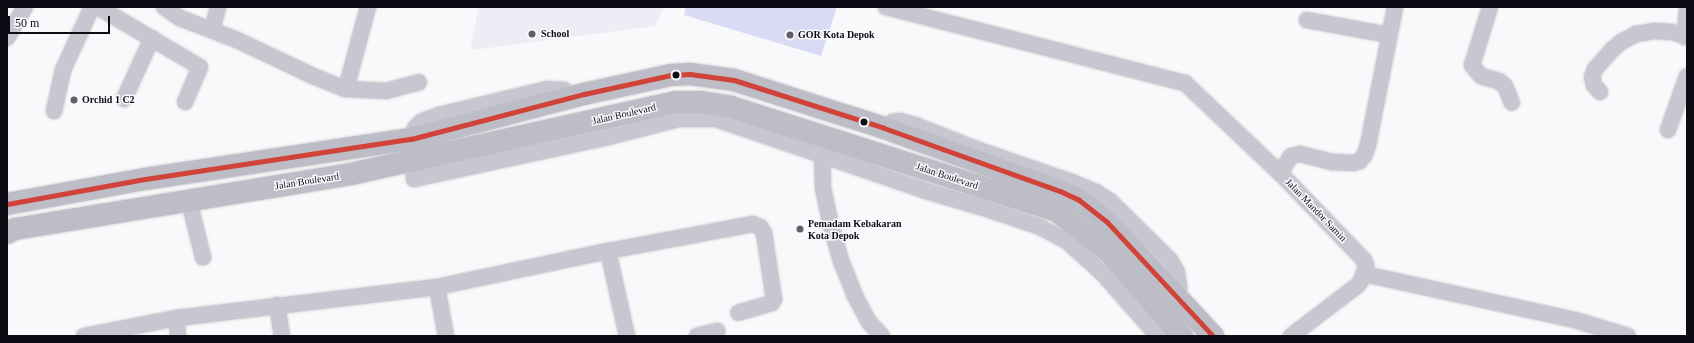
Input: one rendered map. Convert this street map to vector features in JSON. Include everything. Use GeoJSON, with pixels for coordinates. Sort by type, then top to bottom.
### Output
{"type":"FeatureCollection","features":[{"type":"Feature","properties":{"kind":"main road"},"geometry":{"type":"LineString","coordinates":[[7,204],[145,179],[411,139],[572,97],[671,75],[690,74],[734,80],[794,98],[884,128],[1060,191],[1079,200],[1107,222],[1213,336]]}},
{"type":"Feature","properties":{"kind":"main road"},"geometry":{"type":"LineString","coordinates":[[789,126],[794,98]]}},
{"type":"Feature","properties":{"kind":"main road","name":"Jalan Boulevard"},"geometry":{"type":"LineString","coordinates":[[7,232],[15,229],[351,174],[413,170],[676,102],[701,102],[731,107],[789,126],[822,145],[1057,211],[1109,252],[1182,336]]}},
{"type":"Feature","properties":{"kind":"street"},"geometry":{"type":"LineString","coordinates":[[7,38],[25,7]]}},
{"type":"Feature","properties":{"kind":"street"},"geometry":{"type":"LineString","coordinates":[[54,111],[63,70],[92,7]]}},
{"type":"Feature","properties":{"kind":"street"},"geometry":{"type":"LineString","coordinates":[[98,7],[200,67],[186,102]]}},
{"type":"Feature","properties":{"kind":"street"},"geometry":{"type":"LineString","coordinates":[[164,7],[180,18],[237,40],[313,76],[346,89],[386,91],[419,82]]}},
{"type":"Feature","properties":{"kind":"street"},"geometry":{"type":"LineString","coordinates":[[212,30],[218,7]]}},
{"type":"Feature","properties":{"kind":"street"},"geometry":{"type":"LineString","coordinates":[[346,89],[368,7]]}},
{"type":"Feature","properties":{"kind":"street"},"geometry":{"type":"LineString","coordinates":[[886,7],[1185,83],[1280,173]]}},
{"type":"Feature","properties":{"kind":"street","name":"Jalan Mandor Samin"},"geometry":{"type":"LineString","coordinates":[[1364,274],[1366,266],[1364,260],[1280,173],[1291,156],[1300,154],[1333,162],[1353,163],[1360,161],[1364,156],[1368,145],[1395,7]]}},
{"type":"Feature","properties":{"kind":"street"},"geometry":{"type":"LineString","coordinates":[[1490,7],[1472,65],[1481,76],[1499,81],[1505,86],[1512,103]]}},
{"type":"Feature","properties":{"kind":"street"},"geometry":{"type":"LineString","coordinates":[[1600,92],[1594,86],[1592,77],[1595,69],[1612,49],[1636,34],[1654,31],[1672,32],[1686,37],[1687,7]]}},
{"type":"Feature","properties":{"kind":"street"},"geometry":{"type":"LineString","coordinates":[[1307,20],[1389,35]]}},
{"type":"Feature","properties":{"kind":"street"},"geometry":{"type":"LineString","coordinates":[[124,99],[152,38]]}},
{"type":"Feature","properties":{"kind":"street"},"geometry":{"type":"LineString","coordinates":[[1668,130],[1687,76]]}},
{"type":"Feature","properties":{"kind":"street"},"geometry":{"type":"LineString","coordinates":[[411,139],[413,170],[600,139],[679,119],[716,119],[822,145],[1034,225],[1068,242],[1103,274],[1158,336]]}},
{"type":"Feature","properties":{"kind":"street"},"geometry":{"type":"LineString","coordinates":[[822,145],[824,188],[830,222],[841,261],[860,306],[869,322],[882,336]]}},
{"type":"Feature","properties":{"kind":"street"},"geometry":{"type":"LineString","coordinates":[[189,201],[203,257]]}},
{"type":"Feature","properties":{"kind":"street"},"geometry":{"type":"LineString","coordinates":[[84,336],[177,318],[437,287],[608,251],[753,224],[760,227],[764,233],[774,299],[772,303],[738,313]]}},
{"type":"Feature","properties":{"kind":"street"},"geometry":{"type":"LineString","coordinates":[[608,251],[627,336]]}},
{"type":"Feature","properties":{"kind":"street"},"geometry":{"type":"LineString","coordinates":[[1291,336],[1358,285],[1364,274],[1596,331],[1628,336]]}},
{"type":"Feature","properties":{"kind":"street"},"geometry":{"type":"LineString","coordinates":[[437,287],[446,336]]}},
{"type":"Feature","properties":{"kind":"street"},"geometry":{"type":"LineString","coordinates":[[277,305],[282,336]]}},
{"type":"Feature","properties":{"kind":"street"},"geometry":{"type":"LineString","coordinates":[[177,318],[178,336]]}},
{"type":"Feature","properties":{"kind":"street"},"geometry":{"type":"LineString","coordinates":[[697,336],[717,331]]}},
{"type":"Feature","properties":{"kind":"shaded area","name":"School"},"geometry":{"type":"Polygon","coordinates":[[[479,7],[664,7],[655,26],[473,50],[471,43],[479,7]]]}},
{"type":"Feature","properties":{"kind":"shaded area","name":"GOR Kota Depok"},"geometry":{"type":"Polygon","coordinates":[[[686,7],[837,7],[821,56],[684,15],[686,7]]]}},
{"type":"Feature","properties":{"kind":"transit line"},"geometry":{"type":"LineString","coordinates":[[7,204],[145,179],[411,139],[584,94],[671,75],[690,74],[734,80],[884,128],[1060,191],[1079,200],[1107,222],[1213,336]]}},
{"type":"Feature","properties":{"kind":"place","name":"School"},"geometry":{"type":"Point","coordinates":[532,34]}},
{"type":"Feature","properties":{"kind":"place","name":"GOR Kota Depok"},"geometry":{"type":"Point","coordinates":[790,35]}},
{"type":"Feature","properties":{"kind":"place","name":"Orchid 1 C2"},"geometry":{"type":"Point","coordinates":[74,100]}},
{"type":"Feature","properties":{"kind":"place","name":"Pemadam Kebakaran Kota Depok"},"geometry":{"type":"Point","coordinates":[800,229]}}]}
